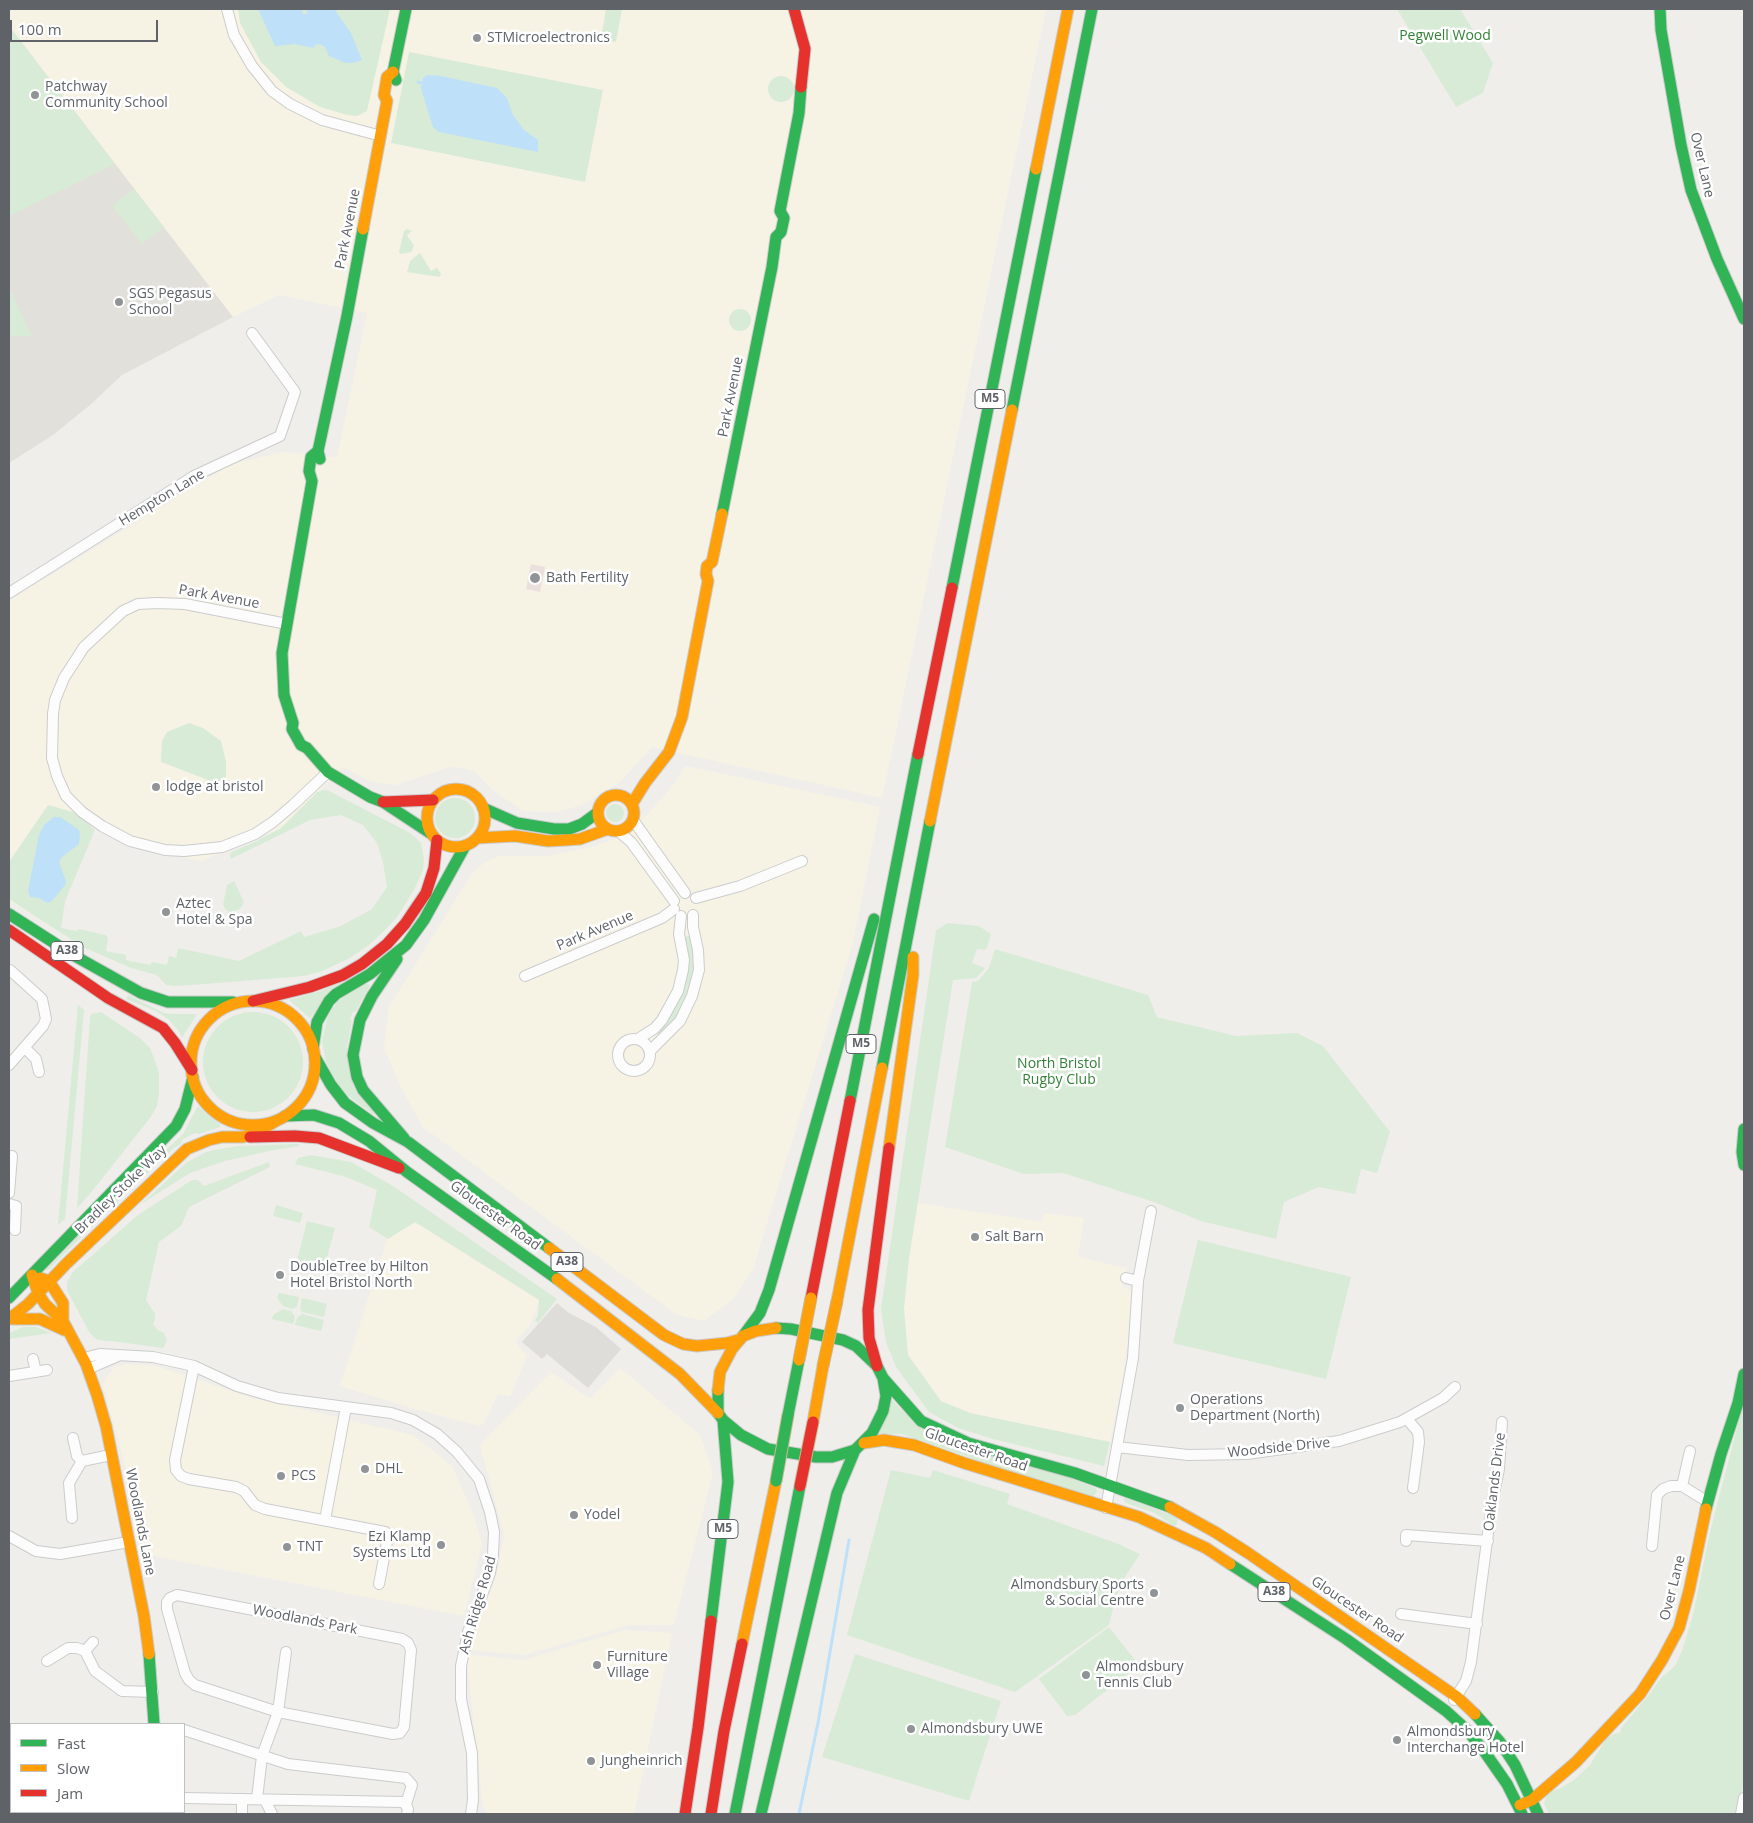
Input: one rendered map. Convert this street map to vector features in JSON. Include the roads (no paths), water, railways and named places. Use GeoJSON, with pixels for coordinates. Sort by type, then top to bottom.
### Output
{"type":"FeatureCollection","features":[{"type":"Feature","properties":{"kind":"main road","name":"Park Avenue"},"geometry":{"type":"LineString","coordinates":[[406,9],[393,72],[396,78],[392,97],[387,101],[347,316],[318,451],[319,467],[312,481],[282,653],[282,682],[293,723],[292,729],[301,746],[307,748],[328,772],[370,797],[383,802],[434,836]]}},
{"type":"Feature","properties":{"kind":"main road","name":"Park Avenue"},"geometry":{"type":"LineString","coordinates":[[632,804],[645,783],[669,752],[682,717],[708,581],[714,577],[716,567],[712,562],[764,307],[776,237],[771,230],[772,222],[774,216],[780,211],[799,113],[805,49],[794,9]]}},
{"type":"Feature","properties":{"kind":"main road","name":"M5"},"geometry":{"type":"LineString","coordinates":[[711,1814],[724,1731],[776,1481],[911,790],[1068,9]]}},
{"type":"Feature","properties":{"kind":"main road","name":"M5"},"geometry":{"type":"LineString","coordinates":[[735,1814],[916,891],[1092,9]]}},
{"type":"Feature","properties":{"kind":"main road","name":"Over Lane"},"geometry":{"type":"LineString","coordinates":[[1660,9],[1664,48],[1691,190],[1717,258],[1744,319]]}},
{"type":"Feature","properties":{"kind":"main road","name":"Park Avenue"},"geometry":{"type":"LineString","coordinates":[[622,795],[645,783]]}},
{"type":"Feature","properties":{"kind":"main road"},"geometry":{"type":"LineString","coordinates":[[406,945],[370,974],[336,994],[329,1001],[317,1022],[314,1034],[314,1072],[311,1084],[304,1098],[281,1119],[262,1124],[230,1120],[217,1113],[202,1097],[192,1074],[192,1051],[204,1024],[214,1015],[226,1007],[310,987],[342,975],[362,964],[387,944],[405,924],[426,893],[434,868],[434,836],[427,822],[428,810],[433,800],[448,790],[457,789],[470,792],[478,798],[484,808],[485,819],[483,829],[477,838],[465,846],[424,920],[372,996],[360,1020],[354,1055],[357,1077],[366,1095],[408,1142]]}},
{"type":"Feature","properties":{"kind":"main road","name":"M5"},"geometry":{"type":"LineString","coordinates":[[741,1338],[760,1313],[769,1290],[911,790]]}},
{"type":"Feature","properties":{"kind":"main road"},"geometry":{"type":"LineString","coordinates":[[477,838],[515,836],[548,841],[566,840],[625,828],[633,820],[634,809],[632,804],[622,795],[607,796],[599,805],[598,820],[602,825],[613,830]]}},
{"type":"Feature","properties":{"kind":"main road","name":"Park Avenue"},"geometry":{"type":"LineString","coordinates":[[383,802],[433,800]]}},
{"type":"Feature","properties":{"kind":"main road"},"geometry":{"type":"LineString","coordinates":[[484,808],[516,824],[554,830],[569,829],[582,824],[597,813]]}},
{"type":"Feature","properties":{"kind":"main road"},"geometry":{"type":"LineString","coordinates":[[434,836],[450,846],[465,846]]}},
{"type":"Feature","properties":{"kind":"main road","name":"M5"},"geometry":{"type":"LineString","coordinates":[[877,1366],[869,1338],[868,1310],[912,975],[916,891]]}},
{"type":"Feature","properties":{"kind":"main road","name":"A38"},"geometry":{"type":"LineString","coordinates":[[9,914],[126,987],[156,999],[178,1003],[247,1001]]}},
{"type":"Feature","properties":{"kind":"main road","name":"A38"},"geometry":{"type":"LineString","coordinates":[[9,930],[108,998],[162,1028],[175,1044],[192,1074]]}},
{"type":"Feature","properties":{"kind":"main road"},"geometry":{"type":"LineString","coordinates":[[247,1001],[267,1002],[289,1013],[305,1029],[314,1053]]}},
{"type":"Feature","properties":{"kind":"main road","name":"Gloucester Road"},"geometry":{"type":"LineString","coordinates":[[314,1053],[332,1085],[345,1103],[373,1123],[408,1142],[664,1335],[683,1344],[697,1346],[727,1343],[741,1338]]}},
{"type":"Feature","properties":{"kind":"main road","name":"Bradley Stoke Way"},"geometry":{"type":"LineString","coordinates":[[9,1298],[176,1126],[185,1109],[192,1074]]}},
{"type":"Feature","properties":{"kind":"main road","name":"Gloucester Road"},"geometry":{"type":"LineString","coordinates":[[281,1119],[314,1116],[339,1123],[369,1141],[407,1172],[546,1271],[680,1374],[721,1416]]}},
{"type":"Feature","properties":{"kind":"main road","name":"Bradley Stoke Way"},"geometry":{"type":"LineString","coordinates":[[10,1319],[187,1149],[222,1137],[244,1137],[256,1133],[281,1119]]}},
{"type":"Feature","properties":{"kind":"main road"},"geometry":{"type":"LineString","coordinates":[[1744,1129],[1742,1152],[1744,1164]]}},
{"type":"Feature","properties":{"kind":"main road"},"geometry":{"type":"LineString","coordinates":[[244,1137],[295,1136],[319,1138],[407,1172]]}},
{"type":"Feature","properties":{"kind":"main road"},"geometry":{"type":"LineString","coordinates":[[32,1275],[49,1281]]}},
{"type":"Feature","properties":{"kind":"main road","name":"Woodlands Lane"},"geometry":{"type":"LineString","coordinates":[[32,1275],[38,1293],[48,1308],[63,1321],[70,1333],[86,1364],[98,1394],[112,1455],[147,1637],[153,1692],[154,1723]]}},
{"type":"Feature","properties":{"kind":"main road","name":"Woodlands Lane"},"geometry":{"type":"LineString","coordinates":[[49,1281],[53,1284],[63,1303],[63,1321]]}},
{"type":"Feature","properties":{"kind":"main road"},"geometry":{"type":"LineString","coordinates":[[10,1319],[46,1320],[70,1333]]}},
{"type":"Feature","properties":{"kind":"main road"},"geometry":{"type":"LineString","coordinates":[[761,1814],[837,1494],[860,1447],[872,1433],[883,1412],[886,1396],[884,1378],[877,1366],[856,1346],[843,1340],[791,1329],[776,1328],[756,1331],[741,1338],[724,1362],[720,1372],[717,1395],[721,1416],[741,1435],[768,1449],[816,1457],[832,1457],[860,1447]]}},
{"type":"Feature","properties":{"kind":"main road","name":"Over Lane"},"geometry":{"type":"LineString","coordinates":[[1520,1810],[1576,1762],[1640,1694],[1662,1660],[1679,1628],[1708,1502],[1738,1403],[1744,1374]]}},
{"type":"Feature","properties":{"kind":"main road","name":"Gloucester Road"},"geometry":{"type":"LineString","coordinates":[[884,1378],[900,1399],[921,1421],[968,1443],[1110,1484],[1166,1506],[1215,1532],[1457,1697],[1482,1720],[1500,1742],[1515,1765],[1538,1814]]}},
{"type":"Feature","properties":{"kind":"main road","name":"M5"},"geometry":{"type":"LineString","coordinates":[[685,1814],[698,1728],[728,1482],[728,1454],[721,1416]]}},
{"type":"Feature","properties":{"kind":"main road","name":"Gloucester Road"},"geometry":{"type":"LineString","coordinates":[[860,1447],[884,1440],[914,1445],[964,1463],[1139,1517],[1206,1548],[1346,1639],[1446,1711],[1467,1730],[1484,1751],[1507,1784],[1520,1810]]}},
{"type":"Feature","properties":{"kind":"main road","name":"M5"},"geometry":{"type":"LineString","coordinates":[[700,1814],[724,1731]]}},
{"type":"Feature","properties":{"kind":"main road","name":"M5"},"geometry":{"type":"LineString","coordinates":[[742,1814],[752,1735]]}},
{"type":"Feature","properties":{"kind":"main road","name":"Over Lane"},"geometry":{"type":"LineString","coordinates":[[1512,1795],[1563,1774]]}},
{"type":"Feature","properties":{"kind":"street"},"geometry":{"type":"LineString","coordinates":[[227,9],[234,35],[252,66],[272,90],[290,104],[322,120],[381,136]]}},
{"type":"Feature","properties":{"kind":"street","name":"Hempton Lane"},"geometry":{"type":"LineString","coordinates":[[9,593],[194,476],[280,436],[297,392],[252,333]]}},
{"type":"Feature","properties":{"kind":"street","name":"Park Avenue"},"geometry":{"type":"LineString","coordinates":[[287,624],[185,604],[138,604],[122,611],[84,647],[64,678],[55,700],[51,735],[52,758],[57,776],[66,796],[82,812],[102,826],[130,841],[166,850],[184,851],[222,847],[254,834],[294,805],[328,772]]}},
{"type":"Feature","properties":{"kind":"street"},"geometry":{"type":"LineString","coordinates":[[633,820],[685,893]]}},
{"type":"Feature","properties":{"kind":"street"},"geometry":{"type":"LineString","coordinates":[[613,830],[631,842],[676,909],[687,917],[693,915],[698,909],[696,898],[690,893],[678,895],[676,909],[684,970],[678,991],[662,1020],[638,1039]]}},
{"type":"Feature","properties":{"kind":"street"},"geometry":{"type":"LineString","coordinates":[[696,898],[740,886],[802,861]]}},
{"type":"Feature","properties":{"kind":"street","name":"Park Avenue"},"geometry":{"type":"LineString","coordinates":[[525,976],[654,922],[676,909]]}},
{"type":"Feature","properties":{"kind":"street"},"geometry":{"type":"LineString","coordinates":[[650,1051],[680,1021],[692,996],[699,970],[693,915]]}},
{"type":"Feature","properties":{"kind":"street"},"geometry":{"type":"LineString","coordinates":[[9,1065],[44,1026],[46,1019],[45,1005],[42,999],[10,971],[18,961]]}},
{"type":"Feature","properties":{"kind":"street"},"geometry":{"type":"LineString","coordinates":[[628,1039],[638,1039],[647,1044],[650,1051],[650,1059],[643,1068],[633,1071],[623,1067],[618,1056],[620,1046],[628,1039]]}},
{"type":"Feature","properties":{"kind":"street"},"geometry":{"type":"LineString","coordinates":[[25,1048],[36,1059],[39,1072]]}},
{"type":"Feature","properties":{"kind":"street"},"geometry":{"type":"LineString","coordinates":[[9,1193],[14,1156]]}},
{"type":"Feature","properties":{"kind":"street"},"geometry":{"type":"LineString","coordinates":[[9,1204],[16,1206],[15,1230]]}},
{"type":"Feature","properties":{"kind":"street"},"geometry":{"type":"LineString","coordinates":[[1106,1508],[1133,1358],[1138,1281],[1151,1211]]}},
{"type":"Feature","properties":{"kind":"street"},"geometry":{"type":"LineString","coordinates":[[1126,1278],[1138,1281]]}},
{"type":"Feature","properties":{"kind":"street","name":"Ash Ridge Road"},"geometry":{"type":"LineString","coordinates":[[86,1364],[100,1354],[154,1357],[194,1366],[237,1386],[278,1398],[391,1413],[413,1420],[437,1434],[457,1452],[479,1479],[490,1512],[494,1532],[490,1573],[468,1632],[461,1666],[461,1699],[472,1753],[473,1800],[471,1814]]}},
{"type":"Feature","properties":{"kind":"street"},"geometry":{"type":"LineString","coordinates":[[33,1359],[36,1372]]}},
{"type":"Feature","properties":{"kind":"street"},"geometry":{"type":"LineString","coordinates":[[194,1366],[176,1460],[176,1470],[181,1476],[236,1487],[244,1491],[255,1505],[265,1509],[385,1532],[387,1542],[379,1584]]}},
{"type":"Feature","properties":{"kind":"street"},"geometry":{"type":"LineString","coordinates":[[9,1376],[47,1370]]}},
{"type":"Feature","properties":{"kind":"street","name":"Woodside Drive"},"geometry":{"type":"LineString","coordinates":[[1117,1447],[1188,1455],[1247,1454],[1339,1441],[1400,1422],[1443,1398],[1455,1387]]}},
{"type":"Feature","properties":{"kind":"street"},"geometry":{"type":"LineString","coordinates":[[325,1520],[346,1407]]}},
{"type":"Feature","properties":{"kind":"street"},"geometry":{"type":"LineString","coordinates":[[1407,1418],[1418,1432],[1419,1442],[1413,1488]]}},
{"type":"Feature","properties":{"kind":"street","name":"Oaklands Drive"},"geometry":{"type":"LineString","coordinates":[[1446,1711],[1457,1697],[1469,1672],[1499,1469],[1502,1422]]}},
{"type":"Feature","properties":{"kind":"street"},"geometry":{"type":"LineString","coordinates":[[73,1438],[77,1456],[82,1461]]}},
{"type":"Feature","properties":{"kind":"street"},"geometry":{"type":"LineString","coordinates":[[1682,1486],[1690,1451]]}},
{"type":"Feature","properties":{"kind":"street"},"geometry":{"type":"LineString","coordinates":[[72,1518],[69,1483],[82,1461],[112,1455]]}},
{"type":"Feature","properties":{"kind":"street"},"geometry":{"type":"LineString","coordinates":[[1652,1546],[1657,1495],[1663,1488],[1682,1486],[1708,1502]]}},
{"type":"Feature","properties":{"kind":"street","name":"Oaklands Drive"},"geometry":{"type":"LineString","coordinates":[[1406,1541],[1406,1535],[1488,1541]]}},
{"type":"Feature","properties":{"kind":"street"},"geometry":{"type":"LineString","coordinates":[[9,1536],[36,1551],[60,1554],[129,1542]]}},
{"type":"Feature","properties":{"kind":"street","name":"Woodlands Park"},"geometry":{"type":"LineString","coordinates":[[177,1595],[402,1639],[408,1643],[411,1650],[404,1727],[400,1732],[393,1734],[278,1712],[195,1685],[189,1680],[185,1673],[167,1609],[167,1602],[170,1598],[177,1595]]}},
{"type":"Feature","properties":{"kind":"street"},"geometry":{"type":"LineString","coordinates":[[1413,1616],[1414,1604]]}},
{"type":"Feature","properties":{"kind":"street"},"geometry":{"type":"LineString","coordinates":[[1401,1614],[1477,1624]]}},
{"type":"Feature","properties":{"kind":"street"},"geometry":{"type":"LineString","coordinates":[[84,1652],[93,1642]]}},
{"type":"Feature","properties":{"kind":"street"},"geometry":{"type":"LineString","coordinates":[[47,1661],[68,1648],[77,1648],[84,1652],[95,1671],[122,1691],[153,1692]]}},
{"type":"Feature","properties":{"kind":"street"},"geometry":{"type":"LineString","coordinates":[[272,1814],[261,1799],[262,1756],[278,1712],[286,1652]]}},
{"type":"Feature","properties":{"kind":"street"},"geometry":{"type":"LineString","coordinates":[[185,1730],[288,1764],[406,1778],[412,1785],[406,1809]]}},
{"type":"Feature","properties":{"kind":"street"},"geometry":{"type":"LineString","coordinates":[[185,1798],[404,1802],[406,1809]]}},
{"type":"Feature","properties":{"kind":"street"},"geometry":{"type":"LineString","coordinates":[[1741,1814],[1744,1798]]}},
{"type":"Feature","properties":{"kind":"street"},"geometry":{"type":"LineString","coordinates":[[242,1799],[242,1814]]}},
{"type":"Feature","properties":{"kind":"street","name":"Ash Ridge Road"},"geometry":{"type":"LineString","coordinates":[[473,1800],[478,1814]]}},
{"type":"Feature","properties":{"kind":"water"},"geometry":{"type":"Polygon","coordinates":[[[258,9],[303,9],[302,13],[305,14],[308,13],[305,9],[334,9],[351,33],[362,60],[354,63],[345,63],[329,56],[325,47],[317,44],[313,48],[295,44],[275,46],[258,9]]]}},
{"type":"Feature","properties":{"kind":"water"},"geometry":{"type":"Polygon","coordinates":[[[427,75],[441,76],[497,88],[507,98],[513,115],[524,130],[538,140],[538,152],[439,132],[433,127],[421,89],[423,78],[427,75]]]}},
{"type":"Feature","properties":{"kind":"water"},"geometry":{"type":"Polygon","coordinates":[[[54,817],[60,817],[79,830],[80,835],[79,844],[62,857],[59,862],[66,881],[65,885],[52,901],[47,903],[39,898],[30,897],[28,891],[39,835],[44,825],[54,817]]]}},
{"type":"Feature","properties":{"kind":"waterway"},"geometry":{"type":"LineString","coordinates":[[418,82],[422,83]]}},
{"type":"Feature","properties":{"kind":"waterway"},"geometry":{"type":"LineString","coordinates":[[799,1814],[818,1723],[849,1540]]}},
{"type":"Feature","properties":{"kind":"place","name":"STMicroelectronics"},"geometry":{"type":"Point","coordinates":[477,38]}},
{"type":"Feature","properties":{"kind":"place","name":"Patchway Community School"},"geometry":{"type":"Point","coordinates":[35,95]}},
{"type":"Feature","properties":{"kind":"place","name":"SGS Pegasus School"},"geometry":{"type":"Point","coordinates":[119,302]}},
{"type":"Feature","properties":{"kind":"place","name":"Bath Fertility"},"geometry":{"type":"Point","coordinates":[535,578]}},
{"type":"Feature","properties":{"kind":"place","name":"lodge at bristol"},"geometry":{"type":"Point","coordinates":[156,787]}},
{"type":"Feature","properties":{"kind":"place","name":"Aztec Hotel & Spa"},"geometry":{"type":"Point","coordinates":[166,912]}},
{"type":"Feature","properties":{"kind":"place","name":"Salt Barn"},"geometry":{"type":"Point","coordinates":[975,1237]}},
{"type":"Feature","properties":{"kind":"place","name":"DoubleTree by Hilton Hotel Bristol North"},"geometry":{"type":"Point","coordinates":[280,1275]}},
{"type":"Feature","properties":{"kind":"place","name":"Operations Department (North)"},"geometry":{"type":"Point","coordinates":[1180,1408]}},
{"type":"Feature","properties":{"kind":"place","name":"DHL"},"geometry":{"type":"Point","coordinates":[365,1469]}},
{"type":"Feature","properties":{"kind":"place","name":"PCS"},"geometry":{"type":"Point","coordinates":[281,1476]}},
{"type":"Feature","properties":{"kind":"place","name":"Yodel"},"geometry":{"type":"Point","coordinates":[574,1515]}},
{"type":"Feature","properties":{"kind":"place","name":"Ezi Klamp Systems Ltd"},"geometry":{"type":"Point","coordinates":[441,1545]}},
{"type":"Feature","properties":{"kind":"place","name":"TNT"},"geometry":{"type":"Point","coordinates":[287,1547]}},
{"type":"Feature","properties":{"kind":"place","name":"Almondsbury Sports & Social Centre"},"geometry":{"type":"Point","coordinates":[1154,1593]}},
{"type":"Feature","properties":{"kind":"place","name":"Furniture Village"},"geometry":{"type":"Point","coordinates":[597,1665]}},
{"type":"Feature","properties":{"kind":"place","name":"Almondsbury Tennis Club"},"geometry":{"type":"Point","coordinates":[1086,1675]}},
{"type":"Feature","properties":{"kind":"place","name":"Almondsbury UWE"},"geometry":{"type":"Point","coordinates":[911,1729]}},
{"type":"Feature","properties":{"kind":"place","name":"Almondsbury Interchange Hotel"},"geometry":{"type":"Point","coordinates":[1397,1740]}},
{"type":"Feature","properties":{"kind":"place","name":"Jungheinrich"},"geometry":{"type":"Point","coordinates":[591,1761]}},
{"type":"Feature","properties":{"kind":"park label","name":"Pegwell Wood"},"geometry":{"type":"Point","coordinates":[1445,36]}},
{"type":"Feature","properties":{"kind":"park label","name":"North Bristol Rugby Club"},"geometry":{"type":"Point","coordinates":[1059,1072]}}]}
